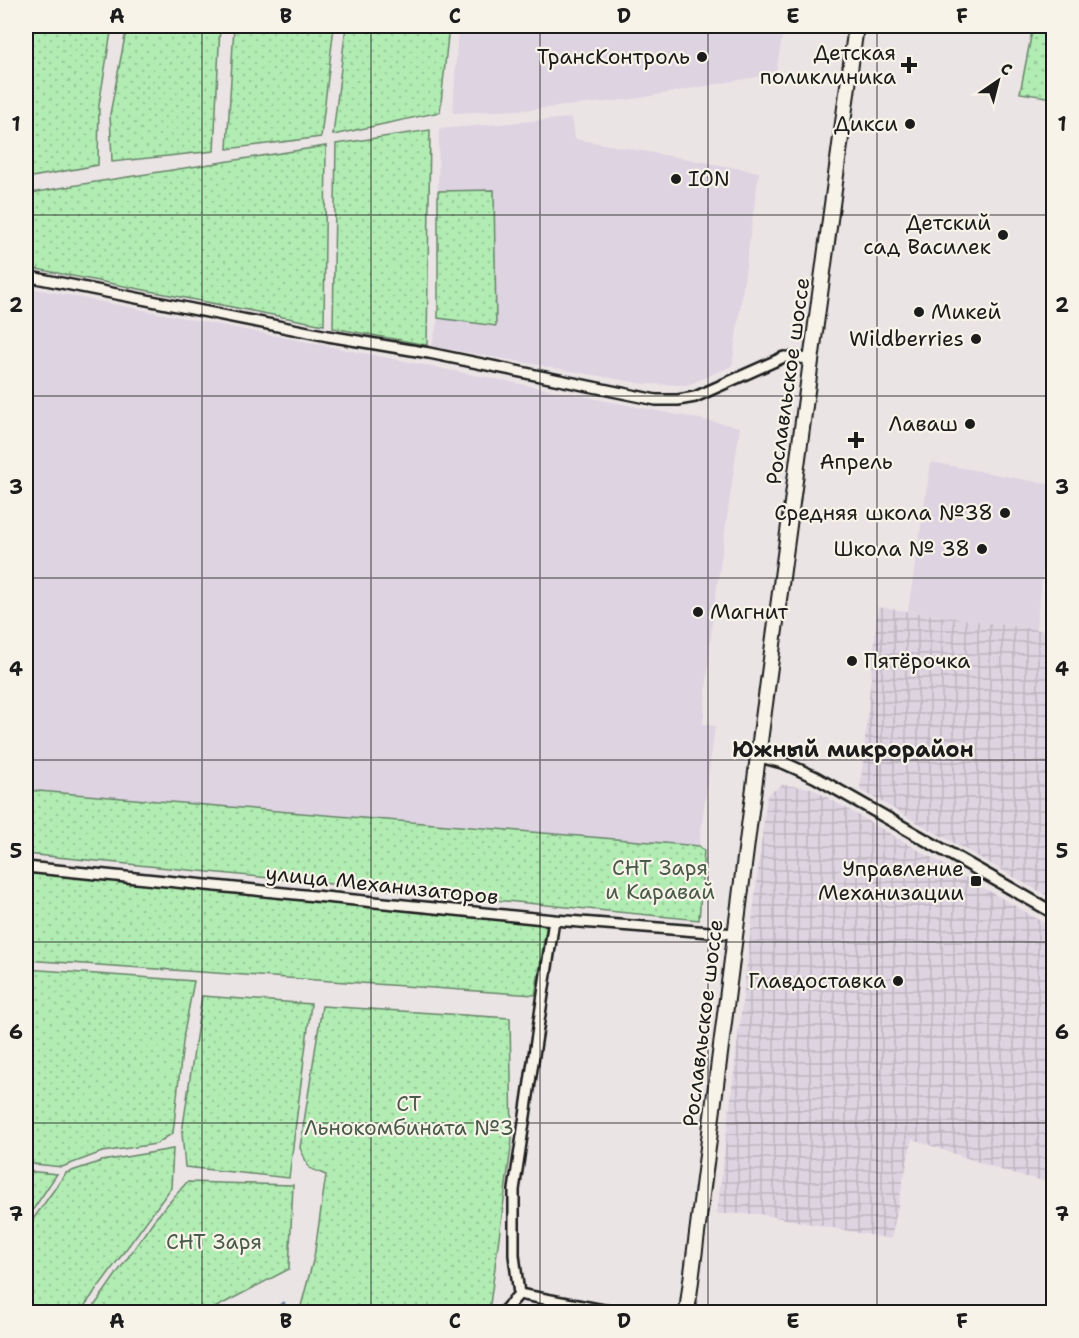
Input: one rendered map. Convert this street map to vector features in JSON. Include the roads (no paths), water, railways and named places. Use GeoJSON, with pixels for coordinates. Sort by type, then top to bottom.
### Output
{"type":"FeatureCollection","features":[{"type":"Feature","properties":{"kind":"main road","name":"Рославльское шоссе"},"geometry":{"type":"LineString","coordinates":[[687,1312],[758,756],[856,26]]}},
{"type":"Feature","properties":{"kind":"street"},"geometry":{"type":"LineString","coordinates":[[26,276],[328,336],[429,353],[656,400],[695,397],[784,357],[812,359]]}},
{"type":"Feature","properties":{"kind":"street"},"geometry":{"type":"LineString","coordinates":[[758,756],[784,763],[815,777],[1053,913]]}},
{"type":"Feature","properties":{"kind":"street","name":"улица Механизаторов"},"geometry":{"type":"LineString","coordinates":[[26,867],[554,920],[736,934]]}},
{"type":"Feature","properties":{"kind":"street"},"geometry":{"type":"LineString","coordinates":[[503,1312],[519,1294],[514,1255],[514,1190],[554,920]]}},
{"type":"Feature","properties":{"kind":"street"},"geometry":{"type":"LineString","coordinates":[[519,1294],[614,1312]]}},
{"type":"Feature","properties":{"kind":"waterway"},"geometry":{"type":"LineString","coordinates":[[269,1312],[284,1303]]}},
{"type":"Feature","properties":{"kind":"place","name":"ТрансКонтроль"},"geometry":{"type":"Point","coordinates":[702,57]}},
{"type":"Feature","properties":{"kind":"place","name":"Детская поликлиника"},"geometry":{"type":"Point","coordinates":[909,65]}},
{"type":"Feature","properties":{"kind":"place","name":"Дикси"},"geometry":{"type":"Point","coordinates":[910,124]}},
{"type":"Feature","properties":{"kind":"place","name":"ION"},"geometry":{"type":"Point","coordinates":[676,179]}},
{"type":"Feature","properties":{"kind":"place","name":"Детский сад Василек"},"geometry":{"type":"Point","coordinates":[1003,235]}},
{"type":"Feature","properties":{"kind":"place","name":"Микей"},"geometry":{"type":"Point","coordinates":[919,312]}},
{"type":"Feature","properties":{"kind":"place","name":"Wildberries"},"geometry":{"type":"Point","coordinates":[976,339]}},
{"type":"Feature","properties":{"kind":"place","name":"Лаваш"},"geometry":{"type":"Point","coordinates":[970,424]}},
{"type":"Feature","properties":{"kind":"place","name":"Апрель"},"geometry":{"type":"Point","coordinates":[856,440]}},
{"type":"Feature","properties":{"kind":"place","name":"Средняя школа №38"},"geometry":{"type":"Point","coordinates":[1005,513]}},
{"type":"Feature","properties":{"kind":"place","name":"Школа № 38"},"geometry":{"type":"Point","coordinates":[982,549]}},
{"type":"Feature","properties":{"kind":"place","name":"Магнит"},"geometry":{"type":"Point","coordinates":[698,612]}},
{"type":"Feature","properties":{"kind":"place","name":"Пятёрочка"},"geometry":{"type":"Point","coordinates":[852,661]}},
{"type":"Feature","properties":{"kind":"place","name":"Управление Механизации"},"geometry":{"type":"Point","coordinates":[976,881]}},
{"type":"Feature","properties":{"kind":"place","name":"Главдоставка"},"geometry":{"type":"Point","coordinates":[898,981]}},
{"type":"Feature","properties":{"kind":"district","name":"Южный микрорайон"},"geometry":{"type":"Point","coordinates":[853,749]}},
{"type":"Feature","properties":{"kind":"park label","name":"СНТ Заря и Каравай"},"geometry":{"type":"Point","coordinates":[660,880]}},
{"type":"Feature","properties":{"kind":"park label","name":"СТ Льнокомбината №3"},"geometry":{"type":"Point","coordinates":[409,1116]}},
{"type":"Feature","properties":{"kind":"park label","name":"СНТ Заря"},"geometry":{"type":"Point","coordinates":[214,1242]}}]}
